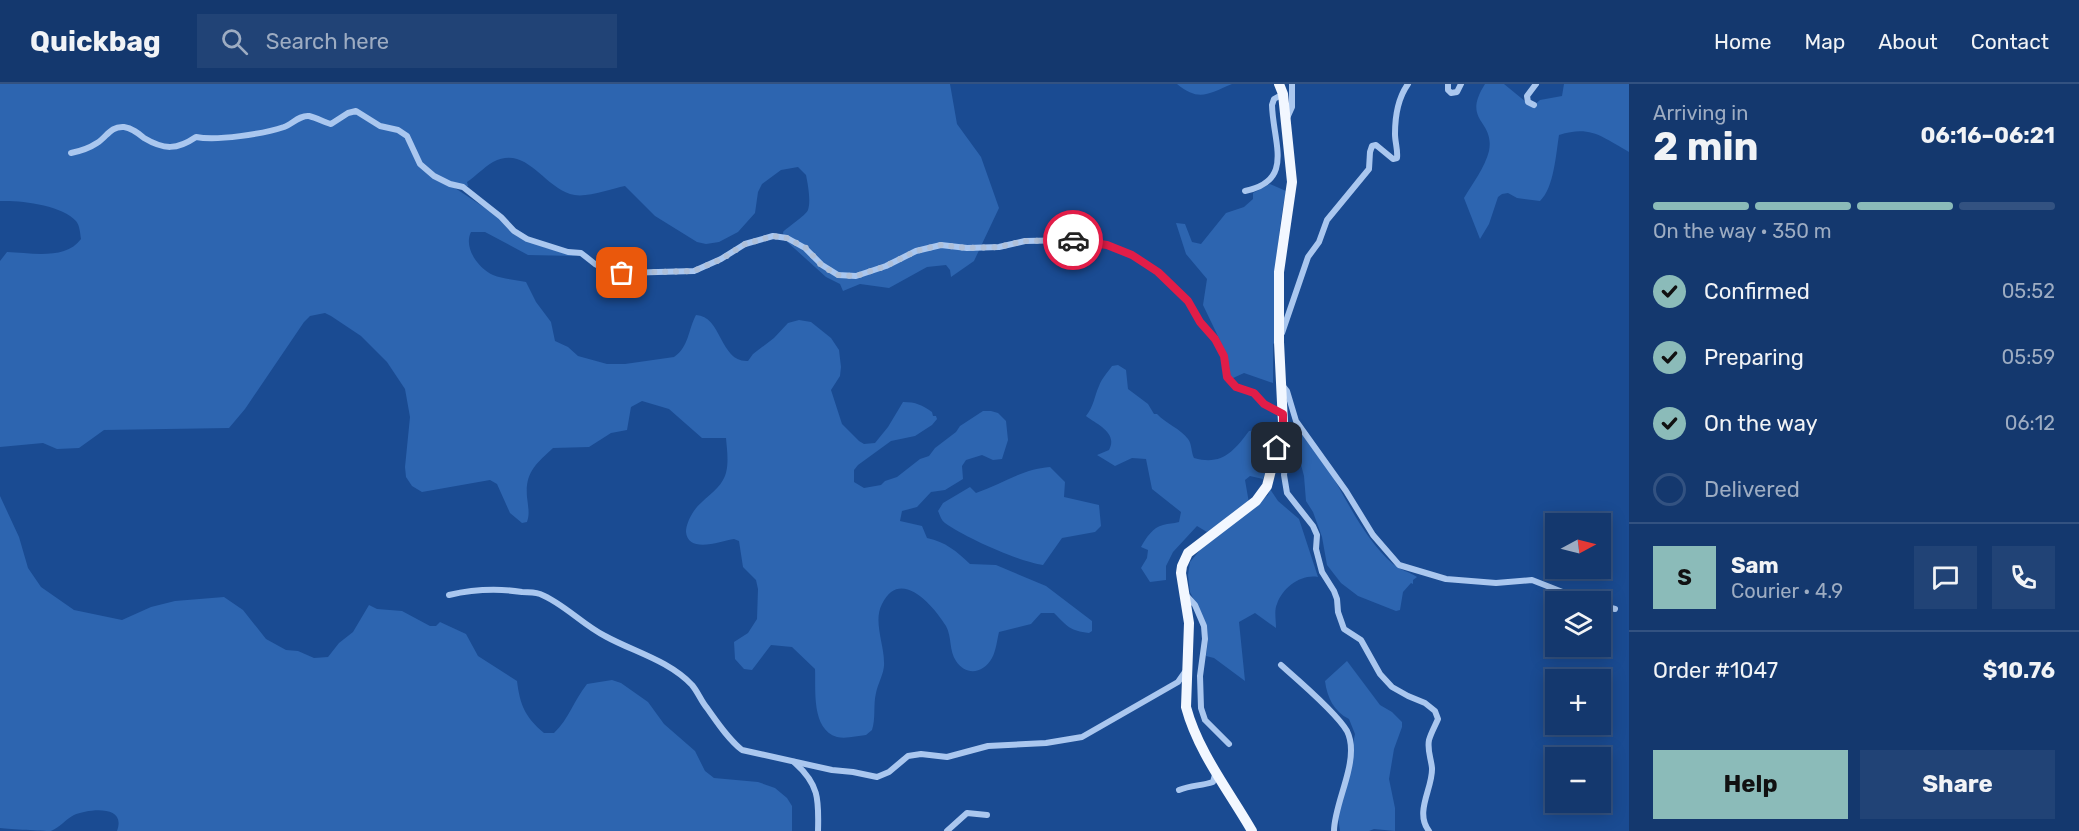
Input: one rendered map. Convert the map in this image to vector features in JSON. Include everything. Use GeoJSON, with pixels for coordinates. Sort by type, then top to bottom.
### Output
{"type":"FeatureCollection","features":[{"type":"Feature","properties":{"kind":"main road"},"geometry":{"type":"LineString","coordinates":[[1252,831],[1193,728],[1186,707],[1189,623],[1181,573],[1184,559],[1198,544],[1256,501],[1267,486],[1283,430],[1279,272],[1292,182],[1281,89]]}},
{"type":"Feature","properties":{"kind":"street"},"geometry":{"type":"LineString","coordinates":[[1285,121],[1292,107],[1293,84]]}},
{"type":"Feature","properties":{"kind":"street"},"geometry":{"type":"LineString","coordinates":[[1279,342],[1308,257],[1319,242],[1328,220],[1369,169],[1372,146],[1376,146],[1393,159],[1397,158],[1395,135],[1397,109],[1402,93],[1408,84]]}},
{"type":"Feature","properties":{"kind":"street"},"geometry":{"type":"LineString","coordinates":[[1448,84],[1448,90],[1451,93],[1457,92],[1461,84]]}},
{"type":"Feature","properties":{"kind":"street"},"geometry":{"type":"LineString","coordinates":[[1534,105],[1528,102],[1527,96],[1536,84]]}},
{"type":"Feature","properties":{"kind":"street"},"geometry":{"type":"LineString","coordinates":[[1245,191],[1260,188],[1273,177],[1276,169],[1277,150],[1272,105],[1281,89]]}},
{"type":"Feature","properties":{"kind":"street"},"geometry":{"type":"LineString","coordinates":[[71,153],[85,150],[100,141],[111,129],[123,127],[147,139],[174,148],[183,146],[196,137],[208,139],[279,128],[301,117],[309,116],[331,124],[348,113],[356,111],[380,126],[398,130],[408,136],[420,164],[434,176],[450,184],[463,187],[514,231],[527,239],[568,252],[581,253],[607,270],[622,273],[694,271],[722,259],[745,244],[773,236],[787,238],[806,248],[822,266],[838,275],[856,276],[886,266],[916,251],[941,245],[967,248],[999,247],[1024,241],[1074,240],[1107,245],[1132,255],[1158,272],[1188,301],[1200,322],[1215,339],[1224,356],[1227,377],[1236,387],[1254,393],[1264,404],[1283,414]]}},
{"type":"Feature","properties":{"kind":"street"},"geometry":{"type":"LineString","coordinates":[[1281,383],[1287,391],[1296,420],[1346,490],[1373,535],[1399,565],[1446,579],[1496,583],[1532,580],[1560,591]]}},
{"type":"Feature","properties":{"kind":"street"},"geometry":{"type":"LineString","coordinates":[[1283,430],[1287,433],[1288,438],[1284,475],[1287,493],[1314,526],[1317,535],[1316,549],[1322,572],[1334,591],[1344,629],[1361,639],[1380,674],[1392,687],[1425,703],[1435,711],[1438,719],[1429,740],[1428,753],[1432,768],[1424,801],[1426,827],[1429,831]]}},
{"type":"Feature","properties":{"kind":"street"},"geometry":{"type":"LineString","coordinates":[[450,595],[472,590],[499,588],[540,594],[604,636],[638,650],[676,672],[693,686],[706,708],[742,750],[877,777],[889,772],[908,756],[921,753],[947,757],[988,746],[1046,743],[1082,737],[1178,682],[1188,668]]}},
{"type":"Feature","properties":{"kind":"street"},"geometry":{"type":"LineString","coordinates":[[1184,592],[1195,605],[1204,626],[1205,639],[1200,676],[1201,708],[1204,720],[1229,744]]}},
{"type":"Feature","properties":{"kind":"street"},"geometry":{"type":"LineString","coordinates":[[1611,608],[1615,609]]}},
{"type":"Feature","properties":{"kind":"street"},"geometry":{"type":"LineString","coordinates":[[1281,665],[1337,719],[1346,730],[1350,742],[1349,767],[1342,799],[1334,820],[1334,831]]}},
{"type":"Feature","properties":{"kind":"street"},"geometry":{"type":"LineString","coordinates":[[794,762],[808,774],[815,789],[819,804],[818,831]]}},
{"type":"Feature","properties":{"kind":"street"},"geometry":{"type":"LineString","coordinates":[[1179,790],[1190,785],[1213,782],[1216,771]]}},
{"type":"Feature","properties":{"kind":"street"},"geometry":{"type":"LineString","coordinates":[[946,831],[967,813],[987,815]]}},
{"type":"Feature","properties":{"kind":"shaded area"},"geometry":{"type":"Polygon","coordinates":[[[0,84],[950,84],[957,124],[981,157],[999,208],[974,261],[951,277],[946,265],[927,267],[889,288],[860,284],[843,291],[840,284],[826,277],[784,239],[783,232],[804,215],[809,206],[806,175],[798,167],[781,170],[762,184],[758,192],[755,213],[738,232],[719,242],[706,244],[697,242],[655,216],[625,186],[590,194],[570,194],[551,183],[524,162],[505,158],[486,167],[467,182],[468,186],[455,188],[544,247],[577,256],[528,255],[485,232],[471,232],[469,245],[478,263],[488,272],[501,278],[526,282],[536,302],[551,322],[555,341],[568,347],[578,356],[607,364],[625,364],[674,357],[683,348],[696,315],[705,317],[711,323],[732,355],[739,360],[748,361],[788,323],[799,320],[811,322],[831,338],[839,350],[840,376],[831,390],[842,424],[859,441],[864,444],[875,443],[903,402],[922,406],[932,412],[937,419],[915,436],[891,441],[858,465],[854,470],[854,482],[864,488],[881,485],[897,477],[920,459],[929,456],[960,426],[983,411],[998,413],[1006,421],[1008,440],[1002,459],[993,460],[982,455],[966,460],[962,466],[963,479],[945,490],[931,492],[917,507],[902,511],[900,521],[922,526],[927,538],[950,548],[970,564],[996,565],[1046,586],[1092,621],[1092,631],[1089,633],[1077,631],[1066,625],[1054,613],[1041,613],[1031,624],[999,632],[992,658],[979,670],[969,671],[956,661],[952,653],[948,630],[933,608],[916,593],[907,589],[898,589],[889,593],[880,611],[879,625],[884,666],[875,698],[872,730],[866,735],[837,737],[829,733],[819,718],[815,669],[792,647],[771,645],[752,670],[744,669],[735,659],[734,642],[748,633],[757,619],[756,580],[743,567],[739,541],[734,539],[699,544],[688,539],[686,530],[692,514],[720,485],[727,470],[726,438],[702,438],[669,409],[642,401],[631,407],[627,430],[611,433],[589,447],[553,448],[541,459],[533,469],[528,481],[527,522],[522,523],[510,513],[497,484],[490,480],[422,492],[412,486],[406,477],[410,417],[405,389],[387,362],[361,336],[325,313],[310,316],[304,322],[245,409],[229,428],[104,430],[79,448],[57,449],[43,443],[0,447],[0,261],[7,252],[58,253],[75,246],[81,239],[76,221],[61,211],[18,201],[0,201],[0,84]]]}},
{"type":"Feature","properties":{"kind":"shaded area"},"geometry":{"type":"Polygon","coordinates":[[[1177,84],[1232,84],[1198,95],[1177,84]]]}},
{"type":"Feature","properties":{"kind":"shaded area"},"geometry":{"type":"Polygon","coordinates":[[[1485,84],[1504,84],[1532,107],[1540,100],[1562,96],[1564,84],[1629,84],[1629,152],[1603,137],[1588,132],[1570,132],[1559,135],[1554,170],[1545,195],[1540,201],[1517,198],[1508,193],[1502,194],[1498,197],[1489,224],[1480,239],[1464,198],[1482,169],[1489,151],[1488,132],[1477,113],[1476,106],[1485,84]]]}},
{"type":"Feature","properties":{"kind":"shaded area"},"geometry":{"type":"Polygon","coordinates":[[[1270,184],[1286,191],[1278,248],[1273,383],[1244,373],[1231,379],[1227,355],[1203,305],[1207,279],[1186,254],[1176,223],[1185,224],[1192,242],[1201,244],[1226,213],[1244,207],[1253,199],[1253,193],[1270,184]]]}},
{"type":"Feature","properties":{"kind":"shaded area"},"geometry":{"type":"Polygon","coordinates":[[[1118,365],[1126,370],[1128,389],[1148,404],[1154,414],[1185,435],[1194,458],[1212,460],[1220,458],[1238,445],[1249,431],[1255,430],[1264,455],[1269,461],[1263,479],[1250,476],[1245,480],[1249,503],[1207,532],[1197,526],[1173,552],[1166,566],[1166,580],[1150,582],[1141,568],[1147,558],[1148,550],[1141,547],[1153,530],[1159,526],[1179,522],[1181,512],[1152,489],[1146,459],[1132,458],[1115,466],[1097,455],[1109,450],[1111,439],[1105,430],[1086,416],[1102,380],[1112,366],[1118,365]]]}},
{"type":"Feature","properties":{"kind":"shaded area"},"geometry":{"type":"Polygon","coordinates":[[[1296,426],[1322,459],[1365,532],[1378,549],[1396,566],[1417,577],[1413,580],[1413,584],[1411,583],[1403,592],[1400,610],[1396,611],[1358,596],[1341,583],[1327,565],[1322,537],[1313,512],[1306,501],[1304,476],[1293,435],[1296,426]]]}},
{"type":"Feature","properties":{"kind":"shaded area"},"geometry":{"type":"Polygon","coordinates":[[[1050,467],[1065,482],[1064,497],[1099,505],[1101,526],[1095,532],[1062,538],[1043,565],[1007,554],[965,535],[944,522],[938,511],[943,503],[970,487],[976,493],[1021,474],[1050,467]]]}},
{"type":"Feature","properties":{"kind":"shaded area"},"geometry":{"type":"Polygon","coordinates":[[[1270,489],[1278,501],[1299,519],[1318,577],[1299,580],[1288,587],[1276,606],[1276,628],[1255,613],[1239,622],[1245,681],[1214,658],[1206,656],[1207,626],[1190,592],[1188,575],[1190,562],[1200,550],[1268,495],[1270,489]]]}},
{"type":"Feature","properties":{"kind":"shaded area"},"geometry":{"type":"Polygon","coordinates":[[[0,496],[19,537],[28,568],[41,587],[74,610],[122,620],[151,607],[175,601],[224,597],[243,610],[266,639],[286,650],[298,651],[314,658],[328,657],[339,643],[353,632],[369,605],[377,609],[402,611],[430,626],[436,626],[440,622],[466,634],[478,656],[517,681],[524,710],[532,722],[544,733],[554,733],[559,728],[587,684],[612,680],[621,683],[648,702],[664,724],[695,751],[705,771],[714,778],[758,782],[775,788],[787,798],[792,806],[792,831],[117,831],[119,822],[116,816],[111,812],[96,810],[74,815],[51,831],[0,828],[0,496]]]}},
{"type":"Feature","properties":{"kind":"shaded area"},"geometry":{"type":"Polygon","coordinates":[[[1347,661],[1380,705],[1402,722],[1389,779],[1395,808],[1395,831],[1374,829],[1340,831],[1338,817],[1355,734],[1349,719],[1332,703],[1325,681],[1347,661]]]}},
{"type":"Feature","properties":{"kind":"way so far"},"geometry":{"type":"LineString","coordinates":[[622,273],[694,271],[722,259],[745,244],[773,236],[787,238],[806,248],[822,266],[838,275],[856,276],[886,266],[916,251],[941,245],[967,248],[999,247],[1024,241],[1073,240]]}},
{"type":"Feature","properties":{"kind":"route"},"geometry":{"type":"LineString","coordinates":[[1073,240],[1107,245],[1132,255],[1158,272],[1188,301],[1224,356],[1227,377],[1236,387],[1254,393],[1264,404],[1283,414],[1283,430],[1277,448]]}}]}
